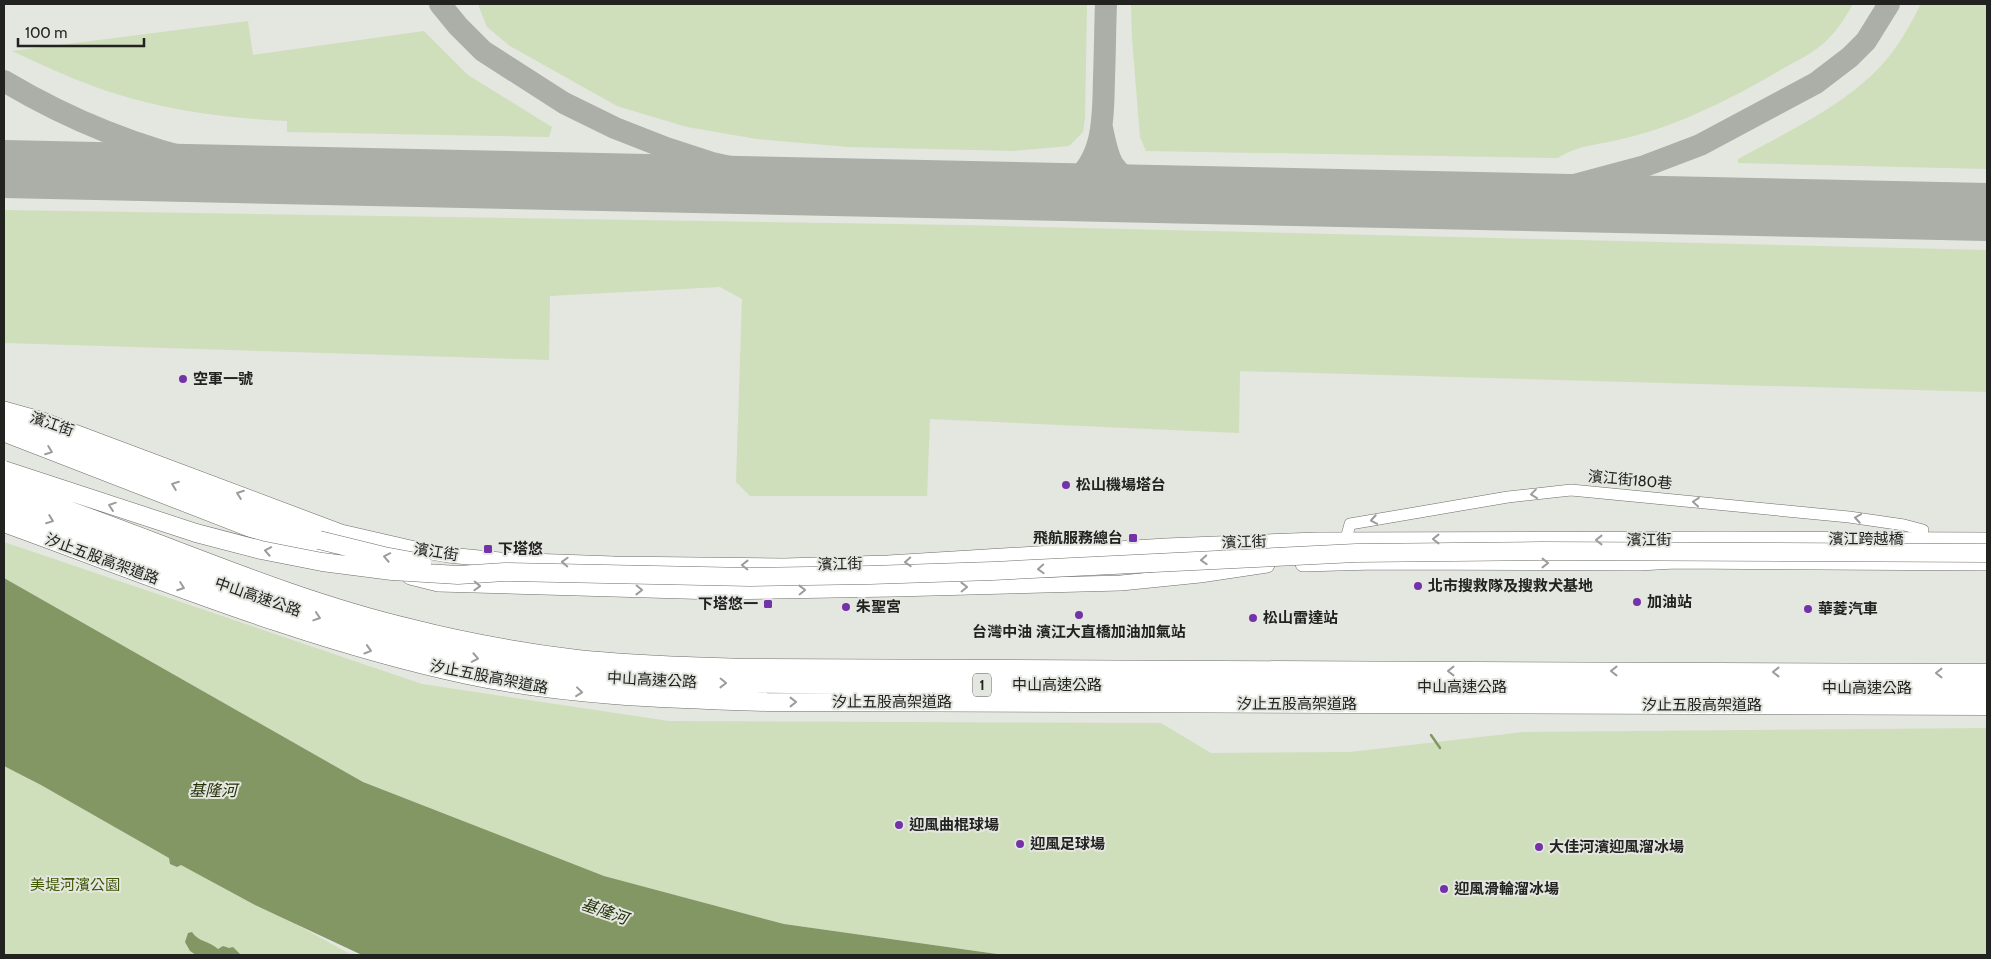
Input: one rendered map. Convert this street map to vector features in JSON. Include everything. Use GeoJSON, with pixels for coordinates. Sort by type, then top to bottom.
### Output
{"type":"FeatureCollection","features":[{"type":"Feature","properties":{"kind":"highway"},"geometry":{"type":"LineString","coordinates":[[4,420],[319,540],[384,556],[445,567],[505,572],[750,577],[861,576],[1356,553],[1541,551],[1987,553]]}},
{"type":"Feature","properties":{"kind":"highway"},"geometry":{"type":"LineString","coordinates":[[4,470],[196,533],[261,550],[322,562],[392,571],[458,575],[505,572]]}},
{"type":"Feature","properties":{"kind":"highway","name":"中山高速公路"},"geometry":{"type":"LineString","coordinates":[[4,488],[258,581],[338,608],[409,628],[472,642],[576,659],[659,666],[742,668],[1987,673]]}},
{"type":"Feature","properties":{"kind":"highway","name":"中山高速公路"},"geometry":{"type":"LineString","coordinates":[[4,504],[242,592],[375,635],[448,654],[596,677],[695,683],[781,684],[1987,689]]}},
{"type":"Feature","properties":{"kind":"highway","name":"汐止五股高架道路"},"geometry":{"type":"LineString","coordinates":[[4,522],[285,625],[393,658],[469,676],[526,685],[646,698],[767,702],[1987,706]]}},
{"type":"Feature","properties":{"kind":"main road","name":"濱江街"},"geometry":{"type":"LineString","coordinates":[[4,409],[40,419],[341,532],[389,544],[448,555],[500,560],[614,564],[784,566],[888,563],[1166,546],[1346,540],[1745,539]]}},
{"type":"Feature","properties":{"kind":"main road","name":"濱江街"},"geometry":{"type":"LineString","coordinates":[[4,434],[275,539],[438,584],[727,592],[1115,583],[1167,579],[1257,566],[1375,562],[1987,563]]}},
{"type":"Feature","properties":{"kind":"main road","name":"濱江街"},"geometry":{"type":"LineString","coordinates":[[1700,540],[1730,530],[1987,531]]}},
{"type":"Feature","properties":{"kind":"main road"},"geometry":{"type":"LineString","coordinates":[[334,556],[341,532]]}},
{"type":"Feature","properties":{"kind":"main road","name":"濱江跨越橋"},"geometry":{"type":"LineString","coordinates":[[1745,539],[1987,540]]}},
{"type":"Feature","properties":{"kind":"main road"},"geometry":{"type":"LineString","coordinates":[[1166,546],[1167,579]]}},
{"type":"Feature","properties":{"kind":"main road","name":"濱江街"},"geometry":{"type":"LineString","coordinates":[[1642,563],[1674,566],[1987,568]]}},
{"type":"Feature","properties":{"kind":"street","name":"濱江街180巷"},"geometry":{"type":"LineString","coordinates":[[1346,540],[1350,524],[1508,497],[1571,490],[1849,516],[1923,530]]}},
{"type":"Feature","properties":{"kind":"green space"},"geometry":{"type":"Polygon","coordinates":[[[479,4],[1087,4],[1085,118],[1083,132],[1069,146],[1014,151],[848,147],[757,139],[687,127],[617,106],[510,46],[487,27],[479,4]]]}},
{"type":"Feature","properties":{"kind":"green space"},"geometry":{"type":"Polygon","coordinates":[[[1131,4],[1853,4],[1836,30],[1818,47],[1746,89],[1689,117],[1670,124],[1630,137],[1584,147],[1558,158],[1146,151],[1140,137],[1131,4]]]}},
{"type":"Feature","properties":{"kind":"green space"},"geometry":{"type":"Polygon","coordinates":[[[1921,4],[1987,4],[1987,169],[1738,163],[1738,159],[1798,127],[1855,90],[1872,75],[1897,46],[1921,4]]]}},
{"type":"Feature","properties":{"kind":"green space"},"geometry":{"type":"Polygon","coordinates":[[[248,21],[253,55],[424,31],[468,75],[552,127],[549,137],[287,132],[287,121],[198,113],[132,99],[85,83],[12,51],[248,21]]]}},
{"type":"Feature","properties":{"kind":"green space"},"geometry":{"type":"Polygon","coordinates":[[[4,210],[959,225],[1987,250],[1987,392],[1240,371],[1239,433],[930,419],[927,496],[750,496],[736,482],[742,299],[720,287],[550,296],[549,360],[4,343],[4,210]]]}},
{"type":"Feature","properties":{"kind":"green space"},"geometry":{"type":"Polygon","coordinates":[[[4,542],[422,684],[669,721],[1161,723],[1211,753],[1350,752],[1524,732],[1987,728],[1987,955],[1004,955],[784,924],[604,876],[363,782],[4,578],[4,542]]]}},
{"type":"Feature","properties":{"kind":"green space","name":"美堤河濱公園"},"geometry":{"type":"Polygon","coordinates":[[[4,766],[21,774],[352,955],[4,955],[4,766]]]}},
{"type":"Feature","properties":{"kind":"water","name":"基隆河"},"geometry":{"type":"Polygon","coordinates":[[[4,578],[363,782],[604,876],[784,924],[1004,955],[362,955],[255,905],[181,865],[177,867],[170,864],[169,858],[4,766],[4,578]]]}},
{"type":"Feature","properties":{"kind":"water"},"geometry":{"type":"Polygon","coordinates":[[[192,932],[197,938],[218,949],[223,946],[233,947],[241,955],[196,955],[190,951],[185,942],[188,933],[192,932]]]}},
{"type":"Feature","properties":{"kind":"waterway"},"geometry":{"type":"LineString","coordinates":[[1431,735],[1440,748]]}},
{"type":"Feature","properties":{"kind":"taxiway"},"geometry":{"type":"LineString","coordinates":[[440,4],[458,26],[483,51],[564,103],[615,128],[666,148],[712,163],[757,173],[849,188],[1073,182],[1091,160],[1097,148],[1100,134],[1103,106],[1106,4]]}},
{"type":"Feature","properties":{"kind":"taxiway"},"geometry":{"type":"LineString","coordinates":[[1102,128],[1112,163],[1122,175],[1140,186],[1441,200],[1520,194],[1571,186],[1642,167],[1700,145],[1816,83],[1850,57],[1866,41],[1889,4]]}},
{"type":"Feature","properties":{"kind":"taxiway"},"geometry":{"type":"LineString","coordinates":[[4,81],[78,120],[157,150],[212,164],[280,175]]}},
{"type":"Feature","properties":{"kind":"runway"},"geometry":{"type":"LineString","coordinates":[[4,169],[1987,212]]}},
{"type":"Feature","properties":{"kind":"place","name":"空軍一號"},"geometry":{"type":"Point","coordinates":[183,379]}},
{"type":"Feature","properties":{"kind":"place","name":"松山機場塔台"},"geometry":{"type":"Point","coordinates":[1066,485]}},
{"type":"Feature","properties":{"kind":"place","name":"飛航服務總台"},"geometry":{"type":"Point","coordinates":[1133,538]}},
{"type":"Feature","properties":{"kind":"place","name":"下塔悠"},"geometry":{"type":"Point","coordinates":[488,549]}},
{"type":"Feature","properties":{"kind":"place","name":"北市搜救隊及搜救犬基地"},"geometry":{"type":"Point","coordinates":[1418,586]}},
{"type":"Feature","properties":{"kind":"place","name":"加油站"},"geometry":{"type":"Point","coordinates":[1637,602]}},
{"type":"Feature","properties":{"kind":"place","name":"下塔悠一"},"geometry":{"type":"Point","coordinates":[768,604]}},
{"type":"Feature","properties":{"kind":"place","name":"朱聖宮"},"geometry":{"type":"Point","coordinates":[846,607]}},
{"type":"Feature","properties":{"kind":"place","name":"華菱汽車"},"geometry":{"type":"Point","coordinates":[1808,609]}},
{"type":"Feature","properties":{"kind":"place","name":"台灣中油 濱江大直橋加油加氣站"},"geometry":{"type":"Point","coordinates":[1079,615]}},
{"type":"Feature","properties":{"kind":"place","name":"松山雷達站"},"geometry":{"type":"Point","coordinates":[1253,618]}},
{"type":"Feature","properties":{"kind":"place","name":"迎風曲棍球場"},"geometry":{"type":"Point","coordinates":[899,825]}},
{"type":"Feature","properties":{"kind":"place","name":"迎風足球場"},"geometry":{"type":"Point","coordinates":[1020,844]}},
{"type":"Feature","properties":{"kind":"place","name":"大佳河濱迎風溜冰場"},"geometry":{"type":"Point","coordinates":[1539,847]}},
{"type":"Feature","properties":{"kind":"place","name":"迎風滑輪溜冰場"},"geometry":{"type":"Point","coordinates":[1444,889]}}]}
